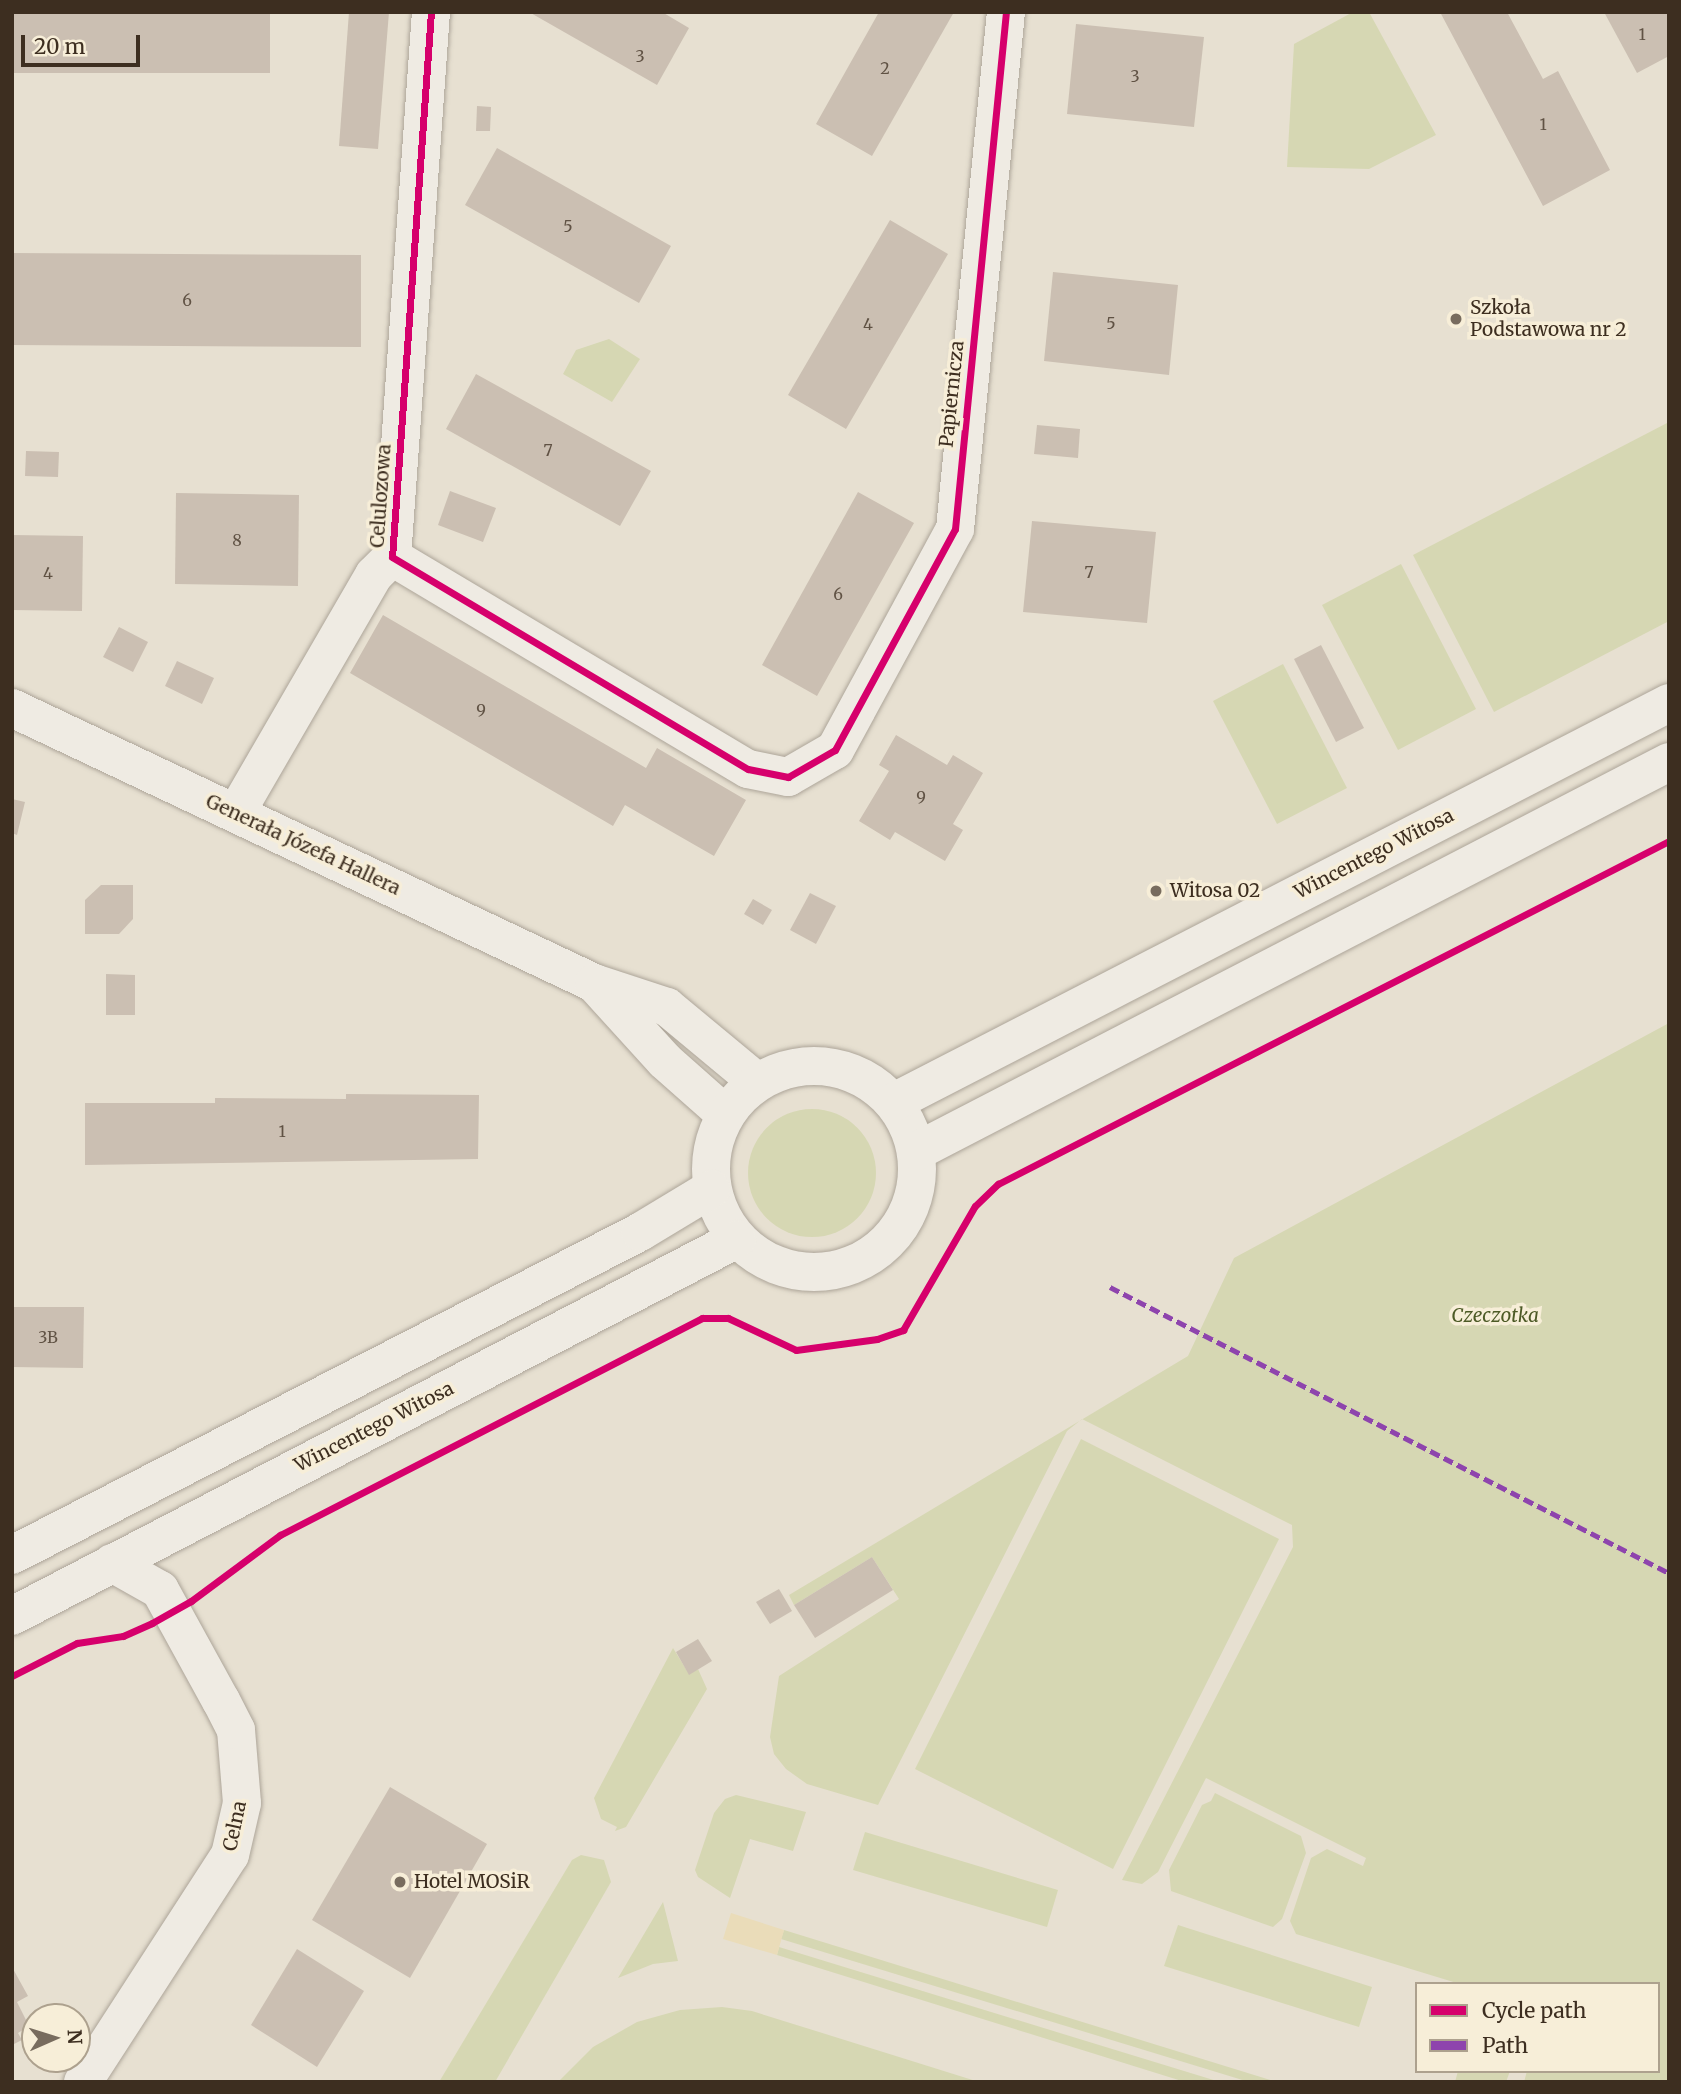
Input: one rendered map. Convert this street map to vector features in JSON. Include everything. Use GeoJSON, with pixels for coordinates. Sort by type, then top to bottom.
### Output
{"type":"FeatureCollection","features":[{"type":"Feature","properties":{"kind":"main road","name":"Celulozowa"},"geometry":{"type":"LineString","coordinates":[[236,813],[374,575],[393,557],[431,12]]}},
{"type":"Feature","properties":{"kind":"main road","name":"Papiernicza"},"geometry":{"type":"LineString","coordinates":[[835,750],[955,529],[1006,12]]}},
{"type":"Feature","properties":{"kind":"main road","name":"Celulozowa"},"geometry":{"type":"LineString","coordinates":[[393,557],[748,769],[788,777],[835,750]]}},
{"type":"Feature","properties":{"kind":"main road","name":"Wincentego Witosa"},"geometry":{"type":"LineString","coordinates":[[894,1102],[1669,703]]}},
{"type":"Feature","properties":{"kind":"main road","name":"Generała Józefa Hallera"},"geometry":{"type":"LineString","coordinates":[[12,708],[594,983],[667,1007],[756,1081]]}},
{"type":"Feature","properties":{"kind":"main road"},"geometry":{"type":"LineString","coordinates":[[916,1151],[1669,762]]}},
{"type":"Feature","properties":{"kind":"main road","name":"Generała Józefa Hallera"},"geometry":{"type":"LineString","coordinates":[[594,983],[665,1061],[724,1114]]}},
{"type":"Feature","properties":{"kind":"main road"},"geometry":{"type":"LineString","coordinates":[[829,1066],[865,1078],[894,1102],[909,1125],[916,1151],[917,1183],[908,1214],[890,1240],[865,1260],[835,1271],[799,1272],[765,1261],[737,1239],[720,1216],[711,1189],[711,1150],[724,1114],[756,1081],[791,1067],[829,1066]]}},
{"type":"Feature","properties":{"kind":"main road"},"geometry":{"type":"LineString","coordinates":[[12,1555],[640,1232],[711,1189]]}},
{"type":"Feature","properties":{"kind":"main road","name":"Wincentego Witosa"},"geometry":{"type":"LineString","coordinates":[[12,1616],[737,1239]]}},
{"type":"Feature","properties":{"kind":"main road"},"geometry":{"type":"LineString","coordinates":[[112,1563],[160,1590],[169,1534]]}},
{"type":"Feature","properties":{"kind":"main road","name":"Celna"},"geometry":{"type":"LineString","coordinates":[[83,2082],[230,1855],[242,1803],[236,1730],[160,1590]]}},
{"type":"Feature","properties":{"kind":"green space"},"geometry":{"type":"Polygon","coordinates":[[[1353,12],[1369,12],[1436,135],[1369,169],[1287,167],[1294,44],[1353,12]]]}},
{"type":"Feature","properties":{"kind":"green space"},"geometry":{"type":"Polygon","coordinates":[[[609,339],[640,359],[612,402],[563,374],[576,350],[609,339]]]}},
{"type":"Feature","properties":{"kind":"green space"},"geometry":{"type":"Polygon","coordinates":[[[1669,422],[1669,621],[1494,712],[1413,555],[1669,422]]]}},
{"type":"Feature","properties":{"kind":"green space"},"geometry":{"type":"Polygon","coordinates":[[[1401,564],[1476,709],[1398,750],[1322,605],[1401,564]]]}},
{"type":"Feature","properties":{"kind":"green space"},"geometry":{"type":"Polygon","coordinates":[[[1283,664],[1347,788],[1277,824],[1213,701],[1283,664]]]}},
{"type":"Feature","properties":{"kind":"green space","name":"Czeczotka"},"geometry":{"type":"Polygon","coordinates":[[[1669,1023],[1669,2082],[1524,2082],[1526,2073],[1660,2073],[1660,1982],[1453,1982],[1296,1934],[1290,1921],[1311,1858],[1327,1849],[1363,1866],[1366,1858],[1206,1778],[1158,1872],[1142,1884],[1122,1880],[1293,1547],[1292,1525],[1082,1419],[1188,1356],[1234,1258],[1669,1023]]]}},
{"type":"Feature","properties":{"kind":"green space"},"geometry":{"type":"Polygon","coordinates":[[[812,1109],[836,1114],[857,1128],[871,1149],[876,1173],[871,1197],[857,1218],[836,1232],[812,1237],[788,1232],[767,1218],[753,1197],[748,1173],[753,1149],[767,1128],[788,1114],[812,1109]]]}},
{"type":"Feature","properties":{"kind":"green space"},"geometry":{"type":"Polygon","coordinates":[[[1080,1421],[1067,1431],[878,1805],[807,1784],[786,1769],[774,1754],[770,1737],[779,1676],[899,1599],[872,1557],[794,1605],[789,1595],[1080,1421]]]}},
{"type":"Feature","properties":{"kind":"green space"},"geometry":{"type":"Polygon","coordinates":[[[1081,1439],[1279,1539],[1113,1869],[915,1769],[1081,1439]]]}},
{"type":"Feature","properties":{"kind":"green space"},"geometry":{"type":"Polygon","coordinates":[[[673,1648],[689,1674],[698,1669],[707,1689],[626,1827],[615,1831],[617,1827],[601,1819],[594,1798],[673,1648]]]}},
{"type":"Feature","properties":{"kind":"green space"},"geometry":{"type":"Polygon","coordinates":[[[1215,1793],[1301,1836],[1306,1853],[1282,1919],[1273,1927],[1171,1891],[1169,1870],[1202,1805],[1211,1801],[1215,1793]]]}},
{"type":"Feature","properties":{"kind":"green space"},"geometry":{"type":"Polygon","coordinates":[[[736,1795],[806,1812],[793,1851],[750,1839],[730,1898],[698,1877],[695,1870],[714,1813],[725,1799],[736,1795]]]}},
{"type":"Feature","properties":{"kind":"green space"},"geometry":{"type":"Polygon","coordinates":[[[865,1832],[1058,1890],[1047,1927],[853,1870],[865,1832]]]}},
{"type":"Feature","properties":{"kind":"green space"},"geometry":{"type":"Polygon","coordinates":[[[581,1855],[604,1860],[611,1882],[495,2082],[439,2082],[572,1860],[581,1855]]]}},
{"type":"Feature","properties":{"kind":"green space"},"geometry":{"type":"Polygon","coordinates":[[[663,1902],[678,1961],[653,1964],[618,1978],[663,1902]]]}},
{"type":"Feature","properties":{"kind":"green space"},"geometry":{"type":"Polygon","coordinates":[[[1178,1925],[1372,1987],[1359,2027],[1164,1966],[1178,1925]]]}},
{"type":"Feature","properties":{"kind":"green space"},"geometry":{"type":"Polygon","coordinates":[[[784,1930],[1277,2082],[1249,2082],[781,1939],[784,1930]]]}},
{"type":"Feature","properties":{"kind":"green space"},"geometry":{"type":"Polygon","coordinates":[[[779,1947],[1220,2082],[1185,2082],[777,1955],[779,1947]]]}},
{"type":"Feature","properties":{"kind":"green space"},"geometry":{"type":"Polygon","coordinates":[[[722,2007],[752,2011],[979,2082],[558,2082],[593,2047],[637,2022],[680,2010],[722,2007]]]}},
{"type":"Feature","properties":{"kind":"green space"},"geometry":{"type":"Polygon","coordinates":[[[1457,2073],[1509,2073],[1506,2082],[1455,2082],[1457,2073]]]}},
{"type":"Feature","properties":{"kind":"sand"},"geometry":{"type":"Polygon","coordinates":[[[731,1913],[784,1930],[777,1955],[723,1939],[731,1913]]]}},
{"type":"Feature","properties":{"kind":"building"},"geometry":{"type":"Polygon","coordinates":[[[12,12],[270,12],[270,73],[12,73],[12,12]]]}},
{"type":"Feature","properties":{"kind":"building"},"geometry":{"type":"Polygon","coordinates":[[[349,12],[389,12],[378,149],[339,146],[349,12]]]}},
{"type":"Feature","properties":{"kind":"building"},"geometry":{"type":"Polygon","coordinates":[[[529,12],[662,12],[689,28],[657,85],[529,12]]]}},
{"type":"Feature","properties":{"kind":"building"},"geometry":{"type":"Polygon","coordinates":[[[879,12],[954,12],[872,156],[816,124],[879,12]]]}},
{"type":"Feature","properties":{"kind":"building"},"geometry":{"type":"Polygon","coordinates":[[[1440,12],[1507,12],[1543,79],[1558,71],[1610,170],[1543,206],[1440,12]]]}},
{"type":"Feature","properties":{"kind":"building"},"geometry":{"type":"Polygon","coordinates":[[[1604,12],[1669,12],[1669,56],[1637,73],[1604,12]]]}},
{"type":"Feature","properties":{"kind":"building"},"geometry":{"type":"Polygon","coordinates":[[[1076,24],[1204,37],[1194,127],[1067,114],[1076,24]]]}},
{"type":"Feature","properties":{"kind":"building"},"geometry":{"type":"Polygon","coordinates":[[[477,106],[491,107],[490,131],[476,131],[477,106]]]}},
{"type":"Feature","properties":{"kind":"building"},"geometry":{"type":"Polygon","coordinates":[[[497,148],[671,246],[639,303],[465,205],[497,148]]]}},
{"type":"Feature","properties":{"kind":"building"},"geometry":{"type":"Polygon","coordinates":[[[890,220],[948,254],[846,429],[788,395],[890,220]]]}},
{"type":"Feature","properties":{"kind":"building"},"geometry":{"type":"Polygon","coordinates":[[[12,253],[361,255],[361,347],[12,345],[12,253]]]}},
{"type":"Feature","properties":{"kind":"building"},"geometry":{"type":"Polygon","coordinates":[[[1053,272],[1178,285],[1169,375],[1044,361],[1053,272]]]}},
{"type":"Feature","properties":{"kind":"building"},"geometry":{"type":"Polygon","coordinates":[[[476,374],[651,471],[620,526],[446,429],[476,374]]]}},
{"type":"Feature","properties":{"kind":"building"},"geometry":{"type":"Polygon","coordinates":[[[1037,425],[1080,429],[1078,458],[1034,454],[1037,425]]]}},
{"type":"Feature","properties":{"kind":"building"},"geometry":{"type":"Polygon","coordinates":[[[26,451],[59,452],[58,477],[25,476],[26,451]]]}},
{"type":"Feature","properties":{"kind":"building"},"geometry":{"type":"Polygon","coordinates":[[[450,491],[496,508],[483,542],[438,525],[450,491]]]}},
{"type":"Feature","properties":{"kind":"building"},"geometry":{"type":"Polygon","coordinates":[[[858,492],[914,523],[817,696],[762,665],[858,492]]]}},
{"type":"Feature","properties":{"kind":"building"},"geometry":{"type":"Polygon","coordinates":[[[176,493],[299,495],[298,586],[175,584],[176,493]]]}},
{"type":"Feature","properties":{"kind":"building"},"geometry":{"type":"Polygon","coordinates":[[[1032,521],[1156,532],[1147,623],[1023,612],[1032,521]]]}},
{"type":"Feature","properties":{"kind":"building"},"geometry":{"type":"Polygon","coordinates":[[[12,535],[83,536],[82,611],[12,610],[12,535]]]}},
{"type":"Feature","properties":{"kind":"building"},"geometry":{"type":"Polygon","coordinates":[[[383,615],[646,768],[657,748],[746,800],[714,856],[625,805],[613,826],[350,673],[383,615]]]}},
{"type":"Feature","properties":{"kind":"building"},"geometry":{"type":"Polygon","coordinates":[[[119,627],[148,642],[133,672],[103,657],[119,627]]]}},
{"type":"Feature","properties":{"kind":"building"},"geometry":{"type":"Polygon","coordinates":[[[1321,645],[1364,728],[1336,742],[1294,659],[1321,645]]]}},
{"type":"Feature","properties":{"kind":"building"},"geometry":{"type":"Polygon","coordinates":[[[177,661],[214,678],[202,704],[165,686],[177,661]]]}},
{"type":"Feature","properties":{"kind":"building"},"geometry":{"type":"Polygon","coordinates":[[[896,735],[947,765],[953,755],[983,773],[953,824],[963,830],[945,861],[895,832],[890,840],[859,821],[889,771],[879,765],[896,735]]]}},
{"type":"Feature","properties":{"kind":"building"},"geometry":{"type":"Polygon","coordinates":[[[12,799],[25,802],[17,835],[12,833],[12,799]]]}},
{"type":"Feature","properties":{"kind":"building"},"geometry":{"type":"Polygon","coordinates":[[[101,885],[133,885],[133,919],[119,934],[85,934],[85,900],[101,885]]]}},
{"type":"Feature","properties":{"kind":"building"},"geometry":{"type":"Polygon","coordinates":[[[810,893],[836,906],[816,944],[790,930],[810,893]]]}},
{"type":"Feature","properties":{"kind":"building"},"geometry":{"type":"Polygon","coordinates":[[[753,899],[772,910],[763,925],[744,914],[753,899]]]}},
{"type":"Feature","properties":{"kind":"building"},"geometry":{"type":"Polygon","coordinates":[[[106,974],[135,975],[135,1015],[106,1015],[106,974]]]}},
{"type":"Feature","properties":{"kind":"building"},"geometry":{"type":"Polygon","coordinates":[[[346,1094],[479,1095],[478,1159],[85,1165],[85,1103],[215,1103],[215,1098],[346,1099],[346,1094]]]}},
{"type":"Feature","properties":{"kind":"building"},"geometry":{"type":"Polygon","coordinates":[[[12,1307],[84,1307],[83,1368],[12,1367],[12,1307]]]}},
{"type":"Feature","properties":{"kind":"building"},"geometry":{"type":"Polygon","coordinates":[[[872,1557],[893,1590],[815,1638],[794,1605],[872,1557]]]}},
{"type":"Feature","properties":{"kind":"building"},"geometry":{"type":"Polygon","coordinates":[[[779,1589],[792,1611],[770,1624],[756,1602],[779,1589]]]}},
{"type":"Feature","properties":{"kind":"building"},"geometry":{"type":"Polygon","coordinates":[[[698,1639],[712,1661],[689,1675],[676,1652],[698,1639]]]}},
{"type":"Feature","properties":{"kind":"building","name":"Hotel MOSiR"},"geometry":{"type":"Polygon","coordinates":[[[390,1787],[487,1844],[410,1978],[312,1920],[390,1787]]]}},
{"type":"Feature","properties":{"kind":"building"},"geometry":{"type":"Polygon","coordinates":[[[297,1949],[364,1991],[317,2067],[251,2025],[297,1949]]]}},
{"type":"Feature","properties":{"kind":"building"},"geometry":{"type":"Polygon","coordinates":[[[12,1967],[28,1996],[17,2002],[21,2010],[21,2031],[18,2033],[21,2040],[12,2045],[12,1967]]]}},
{"type":"Feature","properties":{"kind":"marked path"},"geometry":{"type":"LineString","coordinates":[[1110,1287],[1669,1573]]}},
{"type":"Feature","properties":{"kind":"cycle path"},"geometry":{"type":"LineString","coordinates":[[431,12],[392,557],[748,769],[788,777],[835,750],[955,529],[1006,12]]}},
{"type":"Feature","properties":{"kind":"cycle path"},"geometry":{"type":"LineString","coordinates":[[12,1676],[77,1643],[123,1636],[152,1623],[191,1601],[280,1535],[702,1318],[728,1318],[796,1350],[877,1339],[903,1330],[975,1206],[998,1184],[1669,841]]}},
{"type":"Feature","properties":{"kind":"place","name":"Szkoła Podstawowa nr 2"},"geometry":{"type":"Point","coordinates":[1456,319]}},
{"type":"Feature","properties":{"kind":"place","name":"Witosa 02"},"geometry":{"type":"Point","coordinates":[1156,891]}},
{"type":"Feature","properties":{"kind":"place","name":"Hotel MOSiR"},"geometry":{"type":"Point","coordinates":[400,1882]}}]}
